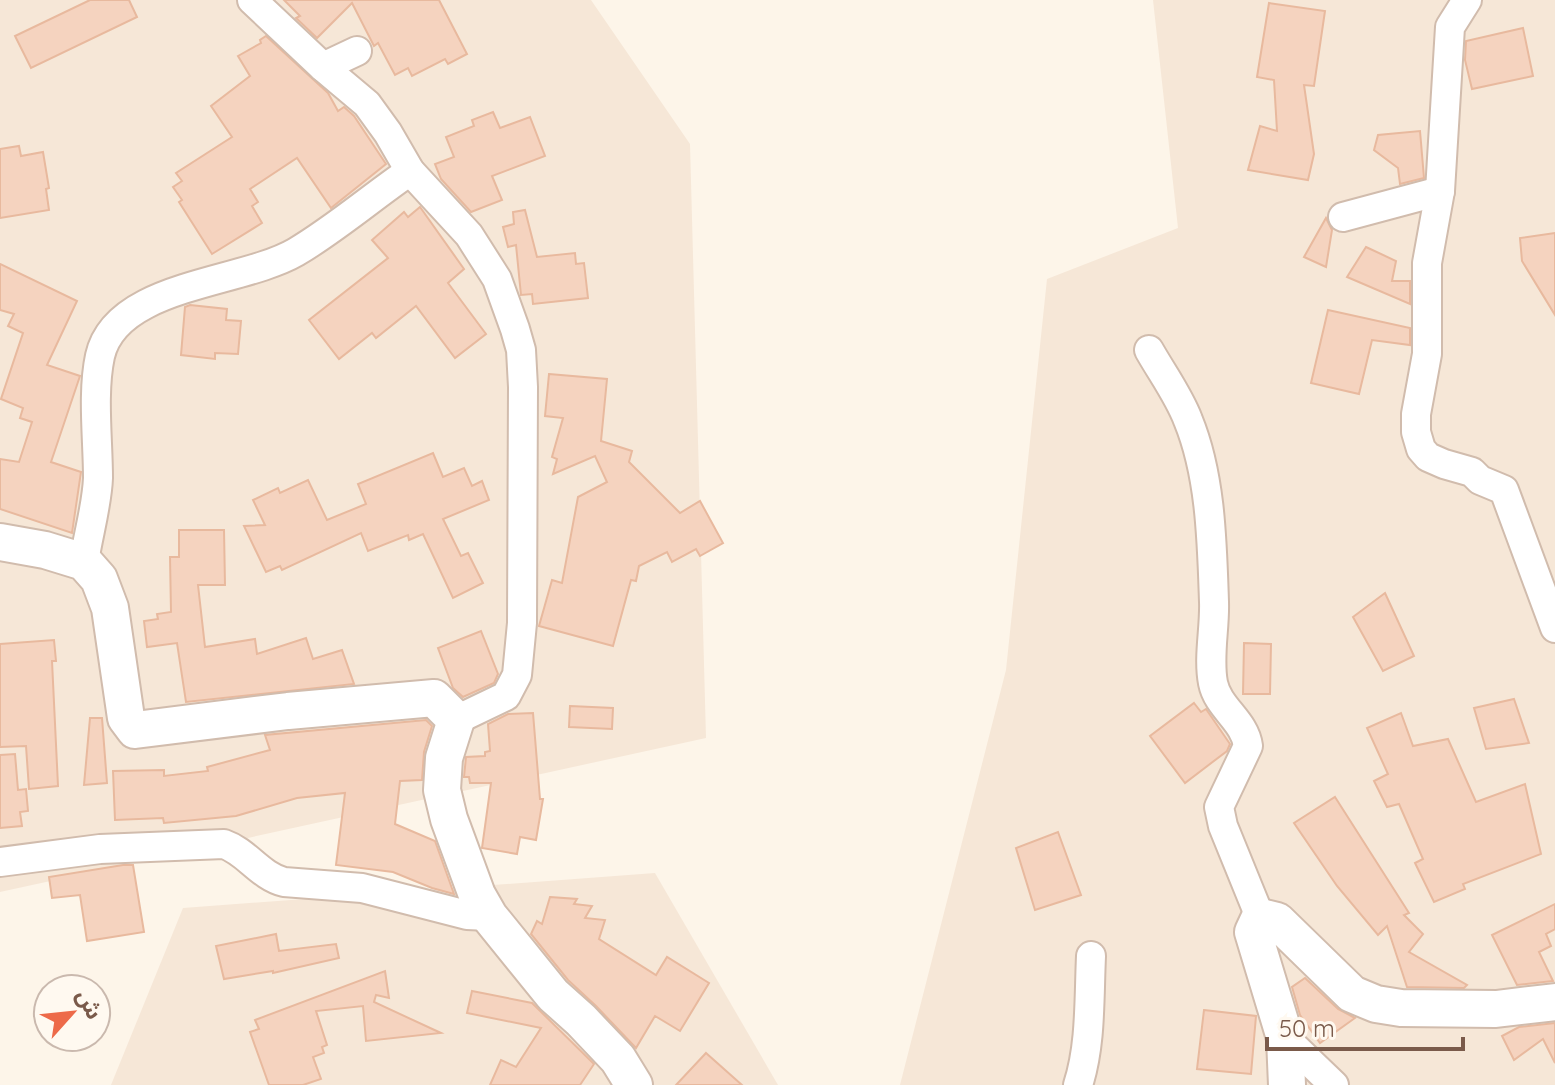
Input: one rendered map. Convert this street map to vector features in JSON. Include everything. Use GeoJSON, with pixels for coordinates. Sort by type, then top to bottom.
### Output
{"type":"FeatureCollection","features":[{"type":"Feature","properties":{"kind":"street"},"geometry":{"type":"LineString","coordinates":[[252,0],[367,104],[410,171],[469,235],[497,279],[521,350],[522,623],[517,675],[506,696],[456,720],[444,758],[442,790],[449,819],[477,895],[489,916],[553,995],[618,1059],[634,1085]]}},
{"type":"Feature","properties":{"kind":"street"},"geometry":{"type":"LineString","coordinates":[[1467,0],[1450,27],[1440,191],[1427,263],[1427,354],[1416,414],[1418,440],[1421,449],[1435,461],[1461,467],[1480,480],[1504,490],[1555,628]]}},
{"type":"Feature","properties":{"kind":"street"},"geometry":{"type":"LineString","coordinates":[[323,67],[357,51]]}},
{"type":"Feature","properties":{"kind":"street"},"geometry":{"type":"LineString","coordinates":[[84,562],[98,481],[96,421],[100,355],[116,324],[138,306],[173,292],[240,274],[294,253],[410,171]]}},
{"type":"Feature","properties":{"kind":"street"},"geometry":{"type":"LineString","coordinates":[[1343,217],[1440,191]]}},
{"type":"Feature","properties":{"kind":"street"},"geometry":{"type":"LineString","coordinates":[[1149,350],[1188,418],[1209,513],[1215,606],[1213,681],[1218,699],[1247,737],[1248,746],[1219,807],[1223,826],[1260,917],[1253,932],[1285,1038],[1287,1085]]}},
{"type":"Feature","properties":{"kind":"street"},"geometry":{"type":"LineString","coordinates":[[0,542],[45,550],[84,562],[99,579],[110,608],[126,718],[135,730],[288,711],[434,698],[456,720]]}},
{"type":"Feature","properties":{"kind":"street"},"geometry":{"type":"LineString","coordinates":[[0,862],[100,849],[224,844],[242,853],[273,879],[284,882],[362,888],[467,915],[489,916]]}},
{"type":"Feature","properties":{"kind":"street"},"geometry":{"type":"LineString","coordinates":[[1260,917],[1277,921],[1352,994],[1376,1004],[1401,1008],[1496,1009],[1555,1002]]}},
{"type":"Feature","properties":{"kind":"street"},"geometry":{"type":"LineString","coordinates":[[1078,1085],[1087,1030],[1091,956]]}},
{"type":"Feature","properties":{"kind":"street"},"geometry":{"type":"LineString","coordinates":[[1285,1038],[1334,1085]]}},
{"type":"Feature","properties":{"kind":"shaded area"},"geometry":{"type":"Polygon","coordinates":[[[0,0],[591,0],[690,144],[706,738],[0,892],[0,0]]]}},
{"type":"Feature","properties":{"kind":"shaded area"},"geometry":{"type":"Polygon","coordinates":[[[1153,0],[1555,0],[1555,1085],[900,1085],[1006,670],[1047,279],[1178,228],[1153,0]]]}},
{"type":"Feature","properties":{"kind":"shaded area"},"geometry":{"type":"Polygon","coordinates":[[[655,873],[778,1085],[111,1085],[183,908],[655,873]]]}},
{"type":"Feature","properties":{"kind":"building"},"geometry":{"type":"Polygon","coordinates":[[[90,0],[129,0],[137,17],[31,68],[15,36],[90,0]]]}},
{"type":"Feature","properties":{"kind":"building"},"geometry":{"type":"Polygon","coordinates":[[[284,0],[439,0],[467,54],[448,64],[445,59],[412,76],[408,68],[395,75],[378,43],[374,46],[352,3],[317,38],[296,18],[300,16],[284,0]]]}},
{"type":"Feature","properties":{"kind":"building"},"geometry":{"type":"Polygon","coordinates":[[[1269,3],[1325,11],[1314,86],[1304,85],[1314,154],[1308,180],[1248,170],[1260,126],[1277,131],[1274,80],[1257,77],[1269,3]]]}},
{"type":"Feature","properties":{"kind":"building"},"geometry":{"type":"Polygon","coordinates":[[[1523,28],[1533,76],[1472,89],[1465,60],[1466,41],[1523,28]]]}},
{"type":"Feature","properties":{"kind":"building"},"geometry":{"type":"Polygon","coordinates":[[[266,36],[328,93],[338,111],[344,107],[354,116],[386,164],[331,208],[297,158],[250,189],[258,202],[252,206],[262,223],[212,254],[179,202],[182,200],[173,187],[182,181],[176,173],[232,137],[211,106],[250,76],[238,56],[261,43],[260,40],[266,36]]]}},
{"type":"Feature","properties":{"kind":"building"},"geometry":{"type":"Polygon","coordinates":[[[493,112],[500,128],[530,117],[545,156],[492,176],[502,200],[471,212],[441,179],[435,164],[454,157],[446,137],[474,126],[472,120],[493,112]]]}},
{"type":"Feature","properties":{"kind":"building"},"geometry":{"type":"Polygon","coordinates":[[[1420,131],[1424,178],[1400,184],[1398,168],[1374,150],[1378,135],[1420,131]]]}},
{"type":"Feature","properties":{"kind":"building"},"geometry":{"type":"Polygon","coordinates":[[[19,146],[21,156],[43,152],[49,210],[0,218],[0,149],[19,146]]]}},
{"type":"Feature","properties":{"kind":"building"},"geometry":{"type":"Polygon","coordinates":[[[420,207],[464,269],[448,283],[486,334],[455,358],[416,306],[376,338],[372,333],[339,359],[309,320],[388,258],[372,240],[404,212],[408,217],[420,207]]]}},
{"type":"Feature","properties":{"kind":"building"},"geometry":{"type":"Polygon","coordinates":[[[525,210],[537,257],[575,253],[576,264],[584,263],[588,298],[533,304],[532,294],[521,295],[516,245],[508,247],[503,227],[514,224],[513,212],[525,210]]]}},
{"type":"Feature","properties":{"kind":"building"},"geometry":{"type":"Polygon","coordinates":[[[1326,218],[1332,230],[1326,267],[1304,257],[1326,218]]]}},
{"type":"Feature","properties":{"kind":"building"},"geometry":{"type":"Polygon","coordinates":[[[1555,233],[1555,315],[1522,261],[1520,238],[1555,233]]]}},
{"type":"Feature","properties":{"kind":"building"},"geometry":{"type":"Polygon","coordinates":[[[1366,247],[1396,261],[1392,281],[1410,281],[1410,304],[1347,277],[1366,247]]]}},
{"type":"Feature","properties":{"kind":"building"},"geometry":{"type":"Polygon","coordinates":[[[0,264],[77,301],[47,365],[80,376],[51,462],[81,472],[72,533],[0,509],[0,459],[19,462],[32,422],[20,418],[23,408],[1,399],[23,333],[8,326],[14,314],[0,310],[0,264]]]}},
{"type":"Feature","properties":{"kind":"building"},"geometry":{"type":"Polygon","coordinates":[[[185,307],[227,309],[226,320],[241,321],[238,354],[215,353],[215,359],[181,355],[185,307]]]}},
{"type":"Feature","properties":{"kind":"building"},"geometry":{"type":"Polygon","coordinates":[[[1328,310],[1410,328],[1410,345],[1372,340],[1359,394],[1311,383],[1328,310]]]}},
{"type":"Feature","properties":{"kind":"building"},"geometry":{"type":"Polygon","coordinates":[[[549,374],[607,379],[601,441],[632,451],[629,462],[680,513],[700,501],[723,543],[700,556],[696,549],[672,562],[667,552],[639,566],[636,581],[631,580],[613,646],[539,626],[552,580],[562,583],[578,497],[607,482],[595,456],[553,474],[557,459],[552,457],[563,418],[545,416],[549,374]]]}},
{"type":"Feature","properties":{"kind":"building"},"geometry":{"type":"Polygon","coordinates":[[[433,453],[443,477],[464,468],[472,486],[482,481],[489,500],[443,519],[461,556],[468,553],[483,583],[453,598],[423,534],[409,540],[408,535],[368,551],[361,533],[282,570],[280,566],[266,572],[244,526],[265,525],[253,500],[278,488],[280,493],[308,480],[327,520],[366,504],[358,484],[433,453]]]}},
{"type":"Feature","properties":{"kind":"building"},"geometry":{"type":"Polygon","coordinates":[[[179,530],[224,530],[225,585],[198,585],[205,647],[255,639],[257,654],[306,638],[313,659],[342,650],[354,684],[186,702],[177,643],[147,647],[144,621],[158,619],[157,614],[171,612],[170,557],[179,557],[179,530]]]}},
{"type":"Feature","properties":{"kind":"building"},"geometry":{"type":"Polygon","coordinates":[[[1385,593],[1414,656],[1383,671],[1353,617],[1385,593]]]}},
{"type":"Feature","properties":{"kind":"building"},"geometry":{"type":"Polygon","coordinates":[[[481,631],[498,674],[494,683],[463,697],[453,688],[438,648],[481,631]]]}},
{"type":"Feature","properties":{"kind":"building"},"geometry":{"type":"Polygon","coordinates":[[[54,640],[56,661],[52,661],[58,786],[29,789],[26,746],[0,747],[0,644],[54,640]]]}},
{"type":"Feature","properties":{"kind":"building"},"geometry":{"type":"Polygon","coordinates":[[[1244,643],[1271,644],[1270,694],[1243,694],[1244,643]]]}},
{"type":"Feature","properties":{"kind":"building"},"geometry":{"type":"Polygon","coordinates":[[[1514,699],[1529,743],[1486,749],[1474,708],[1514,699]]]}},
{"type":"Feature","properties":{"kind":"building"},"geometry":{"type":"Polygon","coordinates":[[[1194,703],[1201,712],[1206,709],[1230,744],[1227,751],[1185,783],[1150,736],[1194,703]]]}},
{"type":"Feature","properties":{"kind":"building"},"geometry":{"type":"Polygon","coordinates":[[[570,706],[613,708],[612,729],[569,727],[570,706]]]}},
{"type":"Feature","properties":{"kind":"building"},"geometry":{"type":"Polygon","coordinates":[[[533,713],[540,799],[543,799],[536,840],[520,837],[517,854],[482,848],[491,783],[470,783],[469,777],[464,777],[466,757],[485,756],[485,752],[490,751],[488,724],[508,714],[533,713]]]}},
{"type":"Feature","properties":{"kind":"building"},"geometry":{"type":"Polygon","coordinates":[[[1401,713],[1413,746],[1448,739],[1476,802],[1525,784],[1541,854],[1463,884],[1465,889],[1434,902],[1415,863],[1423,859],[1399,804],[1387,807],[1374,781],[1388,774],[1367,728],[1401,713]]]}},
{"type":"Feature","properties":{"kind":"building"},"geometry":{"type":"Polygon","coordinates":[[[90,718],[102,718],[107,783],[84,785],[90,718]]]}},
{"type":"Feature","properties":{"kind":"building"},"geometry":{"type":"Polygon","coordinates":[[[426,720],[432,726],[424,752],[422,780],[400,781],[395,824],[435,841],[454,894],[393,872],[336,865],[345,793],[297,798],[236,816],[164,823],[163,818],[115,820],[113,771],[164,770],[164,776],[208,771],[207,767],[270,750],[265,735],[426,720]]]}},
{"type":"Feature","properties":{"kind":"building"},"geometry":{"type":"Polygon","coordinates":[[[15,754],[18,790],[26,789],[28,811],[20,812],[22,826],[0,828],[0,755],[15,754]]]}},
{"type":"Feature","properties":{"kind":"building"},"geometry":{"type":"Polygon","coordinates":[[[1335,797],[1409,913],[1404,915],[1423,934],[1409,952],[1467,985],[1464,988],[1407,987],[1387,926],[1378,935],[1337,886],[1294,823],[1335,797]]]}},
{"type":"Feature","properties":{"kind":"building"},"geometry":{"type":"Polygon","coordinates":[[[1058,832],[1081,895],[1035,910],[1016,848],[1058,832]]]}},
{"type":"Feature","properties":{"kind":"building"},"geometry":{"type":"Polygon","coordinates":[[[133,865],[144,932],[87,941],[80,895],[52,898],[49,877],[133,865]]]}},
{"type":"Feature","properties":{"kind":"building"},"geometry":{"type":"Polygon","coordinates":[[[550,897],[577,899],[574,904],[592,906],[585,918],[605,920],[599,939],[656,975],[667,957],[709,983],[680,1031],[655,1016],[636,1048],[568,980],[531,934],[537,921],[542,924],[550,897]]]}},
{"type":"Feature","properties":{"kind":"building"},"geometry":{"type":"Polygon","coordinates":[[[1555,904],[1555,929],[1546,934],[1551,946],[1539,952],[1553,981],[1517,985],[1492,935],[1555,904]]]}},
{"type":"Feature","properties":{"kind":"building"},"geometry":{"type":"Polygon","coordinates":[[[276,934],[279,951],[336,944],[339,958],[273,973],[224,979],[216,946],[276,934]]]}},
{"type":"Feature","properties":{"kind":"building"},"geometry":{"type":"Polygon","coordinates":[[[385,971],[389,998],[376,995],[374,1002],[441,1033],[366,1041],[363,1006],[316,1011],[327,1045],[322,1047],[324,1053],[313,1057],[321,1079],[303,1085],[269,1085],[250,1032],[259,1029],[255,1020],[385,971]]]}},
{"type":"Feature","properties":{"kind":"building"},"geometry":{"type":"Polygon","coordinates":[[[1305,978],[1338,1009],[1355,1018],[1320,1043],[1300,1015],[1292,987],[1305,978]]]}},
{"type":"Feature","properties":{"kind":"building"},"geometry":{"type":"Polygon","coordinates":[[[472,991],[532,1003],[594,1064],[580,1085],[490,1085],[501,1060],[516,1067],[541,1028],[467,1013],[472,991]]]}},
{"type":"Feature","properties":{"kind":"building"},"geometry":{"type":"Polygon","coordinates":[[[1204,1010],[1256,1016],[1251,1074],[1197,1069],[1204,1010]]]}},
{"type":"Feature","properties":{"kind":"building"},"geometry":{"type":"Polygon","coordinates":[[[1555,1023],[1555,1063],[1543,1039],[1514,1060],[1502,1036],[1519,1027],[1555,1023]]]}},
{"type":"Feature","properties":{"kind":"building"},"geometry":{"type":"Polygon","coordinates":[[[706,1053],[742,1085],[676,1085],[706,1053]]]}}]}
